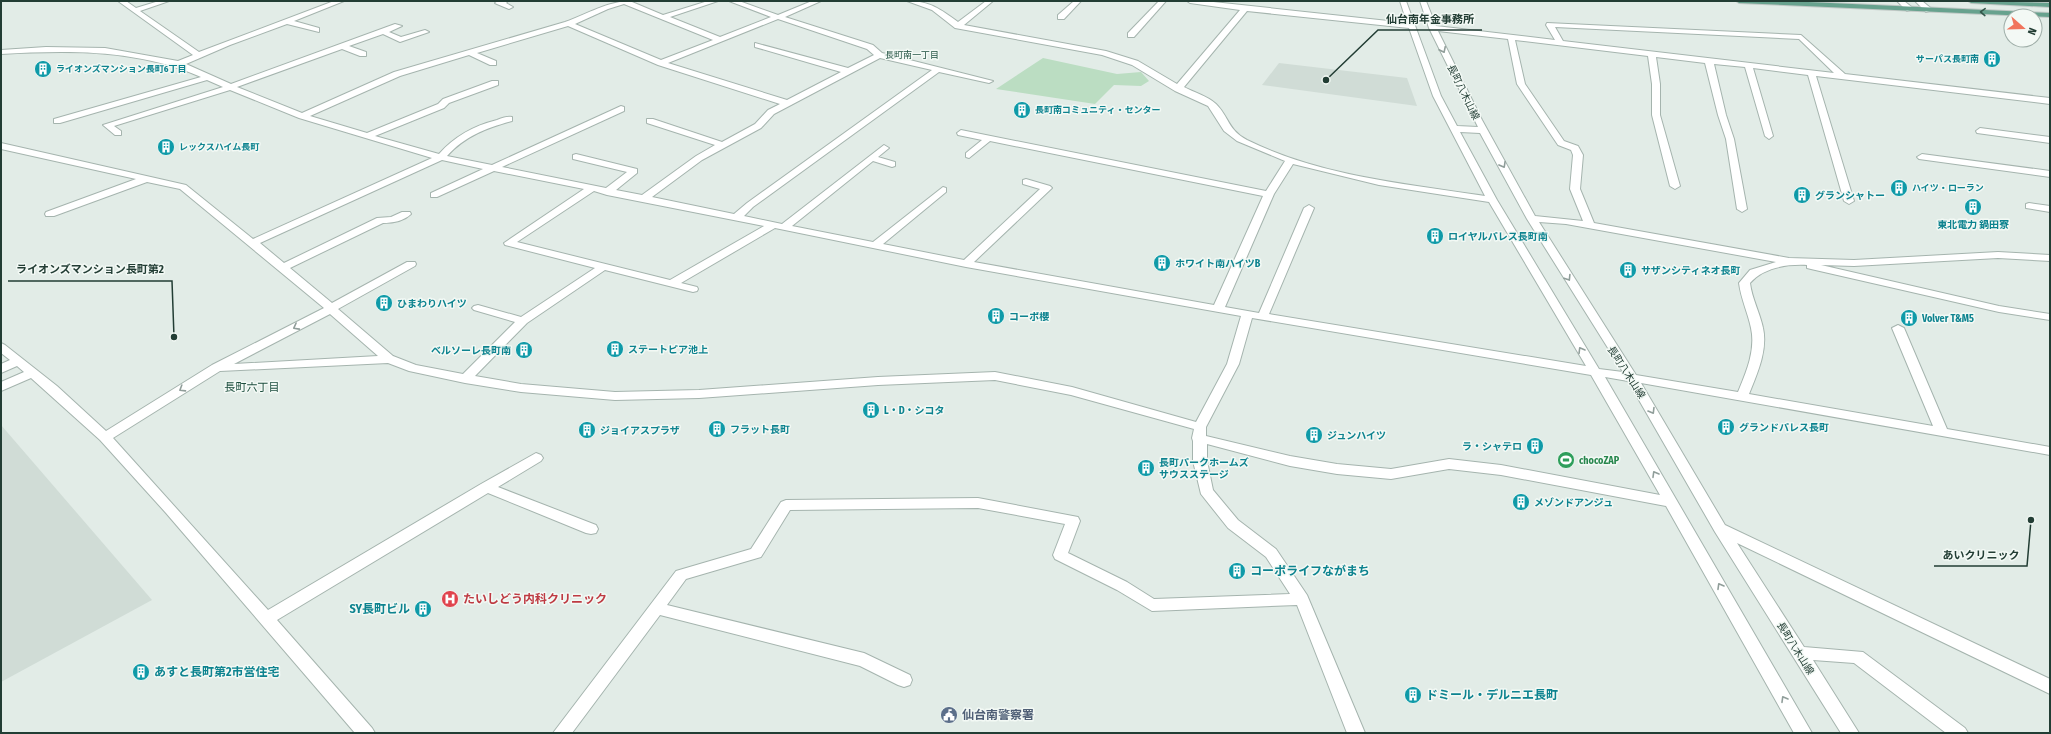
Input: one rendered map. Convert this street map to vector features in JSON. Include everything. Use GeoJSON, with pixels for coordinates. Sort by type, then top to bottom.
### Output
{"type":"FeatureCollection","features":[{"type":"Feature","properties":{"kind":"main road"},"geometry":{"type":"LineString","coordinates":[[1739,1],[2050,15]]}},
{"type":"Feature","properties":{"kind":"main road"},"geometry":{"type":"LineString","coordinates":[[1971,1],[2050,5]]}},
{"type":"Feature","properties":{"kind":"street"},"geometry":{"type":"LineString","coordinates":[[122,1],[199,56]]}},
{"type":"Feature","properties":{"kind":"street"},"geometry":{"type":"LineString","coordinates":[[134,11],[166,1]]}},
{"type":"Feature","properties":{"kind":"street"},"geometry":{"type":"LineString","coordinates":[[179,64],[227,43],[341,1]]}},
{"type":"Feature","properties":{"kind":"street"},"geometry":{"type":"LineString","coordinates":[[664,17],[715,1]]}},
{"type":"Feature","properties":{"kind":"street"},"geometry":{"type":"LineString","coordinates":[[732,1],[870,47],[879,55],[989,81]]}},
{"type":"Feature","properties":{"kind":"street"},"geometry":{"type":"LineString","coordinates":[[661,63],[818,1]]}},
{"type":"Feature","properties":{"kind":"street"},"geometry":{"type":"LineString","coordinates":[[910,1],[935,8],[958,26],[1103,53],[1136,63],[1178,89],[1216,108],[1222,123],[1237,138],[1290,161],[1333,173],[1492,200]]}},
{"type":"Feature","properties":{"kind":"street"},"geometry":{"type":"LineString","coordinates":[[958,26],[990,1]]}},
{"type":"Feature","properties":{"kind":"street"},"geometry":{"type":"LineString","coordinates":[[1061,16],[1078,1]]}},
{"type":"Feature","properties":{"kind":"street"},"geometry":{"type":"LineString","coordinates":[[1131,35],[1164,1]]}},
{"type":"Feature","properties":{"kind":"street"},"geometry":{"type":"LineString","coordinates":[[1190,1],[1245,9],[1413,26]]}},
{"type":"Feature","properties":{"kind":"street"},"geometry":{"type":"LineString","coordinates":[[1403,1],[1437,96],[1492,200],[1595,371],[1803,733]]}},
{"type":"Feature","properties":{"kind":"street","name":"長町八木山線"},"geometry":{"type":"LineString","coordinates":[[1423,1],[1433,28],[1483,130],[1532,219],[1630,378],[1651,408],[1720,528],[1850,733]]}},
{"type":"Feature","properties":{"kind":"street"},"geometry":{"type":"LineString","coordinates":[[1900,1],[1910,9]]}},
{"type":"Feature","properties":{"kind":"street"},"geometry":{"type":"LineString","coordinates":[[1918,1],[1929,10]]}},
{"type":"Feature","properties":{"kind":"street"},"geometry":{"type":"LineString","coordinates":[[302,116],[397,74],[568,24],[587,17],[605,7],[627,2],[720,40]]}},
{"type":"Feature","properties":{"kind":"street"},"geometry":{"type":"LineString","coordinates":[[1178,89],[1245,9]]}},
{"type":"Feature","properties":{"kind":"street"},"geometry":{"type":"LineString","coordinates":[[286,22],[316,30]]}},
{"type":"Feature","properties":{"kind":"street"},"geometry":{"type":"LineString","coordinates":[[568,24],[661,63],[787,103]]}},
{"type":"Feature","properties":{"kind":"street"},"geometry":{"type":"LineString","coordinates":[[1560,43],[1550,25],[1801,37],[1841,75]]}},
{"type":"Feature","properties":{"kind":"street"},"geometry":{"type":"LineString","coordinates":[[118,133],[107,126],[230,87],[398,26]]}},
{"type":"Feature","properties":{"kind":"street"},"geometry":{"type":"LineString","coordinates":[[1433,28],[2050,100]]}},
{"type":"Feature","properties":{"kind":"street"},"geometry":{"type":"LineString","coordinates":[[382,31],[400,40],[425,32]]}},
{"type":"Feature","properties":{"kind":"street"},"geometry":{"type":"LineString","coordinates":[[1511,36],[1521,84],[1561,143],[1575,148],[1578,155],[1575,189],[1590,225]]}},
{"type":"Feature","properties":{"kind":"street"},"geometry":{"type":"LineString","coordinates":[[758,45],[848,71]]}},
{"type":"Feature","properties":{"kind":"street"},"geometry":{"type":"LineString","coordinates":[[341,46],[363,54]]}},
{"type":"Feature","properties":{"kind":"street"},"geometry":{"type":"LineString","coordinates":[[1,52],[46,49],[105,50],[179,64],[230,87],[302,116],[440,158],[966,264],[1218,309],[1595,371],[2050,451]]}},
{"type":"Feature","properties":{"kind":"street"},"geometry":{"type":"LineString","coordinates":[[470,52],[493,63]]}},
{"type":"Feature","properties":{"kind":"street"},"geometry":{"type":"LineString","coordinates":[[1652,54],[1656,84],[1656,115],[1675,186]]}},
{"type":"Feature","properties":{"kind":"street"},"geometry":{"type":"LineString","coordinates":[[643,199],[684,168],[758,126],[770,112],[879,55]]}},
{"type":"Feature","properties":{"kind":"street"},"geometry":{"type":"LineString","coordinates":[[1710,60],[1722,115],[1730,139],[1742,209]]}},
{"type":"Feature","properties":{"kind":"street"},"geometry":{"type":"LineString","coordinates":[[1748,65],[1769,136]]}},
{"type":"Feature","properties":{"kind":"street"},"geometry":{"type":"LineString","coordinates":[[737,218],[750,205],[938,69]]}},
{"type":"Feature","properties":{"kind":"street"},"geometry":{"type":"LineString","coordinates":[[1811,73],[1849,201]]}},
{"type":"Feature","properties":{"kind":"street"},"geometry":{"type":"LineString","coordinates":[[57,122],[208,77]]}},
{"type":"Feature","properties":{"kind":"street"},"geometry":{"type":"LineString","coordinates":[[367,136],[441,106],[446,101],[495,83]]}},
{"type":"Feature","properties":{"kind":"street"},"geometry":{"type":"LineString","coordinates":[[434,195],[621,109]]}},
{"type":"Feature","properties":{"kind":"street"},"geometry":{"type":"LineString","coordinates":[[252,243],[440,158],[454,142],[465,134],[480,127],[509,119]]}},
{"type":"Feature","properties":{"kind":"street"},"geometry":{"type":"LineString","coordinates":[[650,122],[723,145]]}},
{"type":"Feature","properties":{"kind":"street"},"geometry":{"type":"LineString","coordinates":[[1454,129],[1483,130]]}},
{"type":"Feature","properties":{"kind":"street"},"geometry":{"type":"LineString","coordinates":[[1980,131],[2050,140]]}},
{"type":"Feature","properties":{"kind":"street"},"geometry":{"type":"LineString","coordinates":[[961,133],[1270,194]]}},
{"type":"Feature","properties":{"kind":"street"},"geometry":{"type":"LineString","coordinates":[[970,156],[988,139]]}},
{"type":"Feature","properties":{"kind":"street"},"geometry":{"type":"LineString","coordinates":[[1,146],[183,188],[283,267],[389,359],[413,368],[464,379],[521,388],[615,396],[699,394],[878,381],[995,376],[1072,391],[1290,461],[1337,469],[1391,474],[1449,464],[1501,470],[1671,502]]}},
{"type":"Feature","properties":{"kind":"street"},"geometry":{"type":"LineString","coordinates":[[672,284],[779,226],[884,148]]}},
{"type":"Feature","properties":{"kind":"street"},"geometry":{"type":"LineString","coordinates":[[1922,156],[2050,174]]}},
{"type":"Feature","properties":{"kind":"street"},"geometry":{"type":"LineString","coordinates":[[576,157],[634,171],[607,192]]}},
{"type":"Feature","properties":{"kind":"street"},"geometry":{"type":"LineString","coordinates":[[872,158],[892,164]]}},
{"type":"Feature","properties":{"kind":"street"},"geometry":{"type":"LineString","coordinates":[[1218,309],[1270,194],[1283,170],[1290,161]]}},
{"type":"Feature","properties":{"kind":"street"},"geometry":{"type":"LineString","coordinates":[[50,214],[145,179]]}},
{"type":"Feature","properties":{"kind":"street"},"geometry":{"type":"LineString","coordinates":[[966,264],[1047,188],[1026,182]]}},
{"type":"Feature","properties":{"kind":"street"},"geometry":{"type":"LineString","coordinates":[[592,188],[508,243],[693,289]]}},
{"type":"Feature","properties":{"kind":"street"},"geometry":{"type":"LineString","coordinates":[[876,246],[942,190]]}},
{"type":"Feature","properties":{"kind":"street"},"geometry":{"type":"LineString","coordinates":[[2029,206],[2050,209]]}},
{"type":"Feature","properties":{"kind":"street"},"geometry":{"type":"LineString","coordinates":[[1262,316],[1309,208]]}},
{"type":"Feature","properties":{"kind":"street"},"geometry":{"type":"LineString","coordinates":[[283,267],[381,220],[392,220],[406,214]]}},
{"type":"Feature","properties":{"kind":"street"},"geometry":{"type":"LineString","coordinates":[[1532,219],[1566,221],[1790,261],[1849,276],[1999,309],[2050,317]]}},
{"type":"Feature","properties":{"kind":"street"},"geometry":{"type":"LineString","coordinates":[[1742,397],[1753,370],[1758,334],[1746,296],[1744,283],[1754,272],[1790,261],[1854,263],[1998,255],[2050,258]]}},
{"type":"Feature","properties":{"kind":"street"},"geometry":{"type":"LineString","coordinates":[[105,437],[216,368],[330,309],[411,264]]}},
{"type":"Feature","properties":{"kind":"street"},"geometry":{"type":"LineString","coordinates":[[464,379],[523,321],[603,267]]}},
{"type":"Feature","properties":{"kind":"street"},"geometry":{"type":"LineString","coordinates":[[478,308],[523,321]]}},
{"type":"Feature","properties":{"kind":"street"},"geometry":{"type":"LineString","coordinates":[[1247,314],[1233,364],[1199,432],[1200,461],[1206,490],[1233,524],[1272,553],[1302,599],[1356,733]]}},
{"type":"Feature","properties":{"kind":"street"},"geometry":{"type":"LineString","coordinates":[[1898,328],[1942,432]]}},
{"type":"Feature","properties":{"kind":"street"},"geometry":{"type":"LineString","coordinates":[[1,347],[53,390],[105,437],[171,509],[265,619],[366,733]]}},
{"type":"Feature","properties":{"kind":"street"},"geometry":{"type":"LineString","coordinates":[[216,368],[389,359]]}},
{"type":"Feature","properties":{"kind":"street"},"geometry":{"type":"LineString","coordinates":[[1,369],[18,361]]}},
{"type":"Feature","properties":{"kind":"street"},"geometry":{"type":"LineString","coordinates":[[1,387],[31,373]]}},
{"type":"Feature","properties":{"kind":"street"},"geometry":{"type":"LineString","coordinates":[[265,619],[536,458]]}},
{"type":"Feature","properties":{"kind":"street"},"geometry":{"type":"LineString","coordinates":[[486,487],[591,529]]}},
{"type":"Feature","properties":{"kind":"street"},"geometry":{"type":"LineString","coordinates":[[562,733],[681,575],[756,553],[786,505],[985,504],[1073,521],[1060,555],[1122,586],[1152,605],[1302,599]]}},
{"type":"Feature","properties":{"kind":"street"},"geometry":{"type":"LineString","coordinates":[[1720,528],[1788,562],[1977,650],[2050,686]]}},
{"type":"Feature","properties":{"kind":"street"},"geometry":{"type":"LineString","coordinates":[[657,608],[864,660],[904,680]]}},
{"type":"Feature","properties":{"kind":"street"},"geometry":{"type":"LineString","coordinates":[[1800,653],[1857,657],[1959,733]]}},
{"type":"Feature","properties":{"kind":"shaded area"},"geometry":{"type":"Polygon","coordinates":[[[1279,63],[1407,78],[1417,106],[1262,85],[1279,63]]]}},
{"type":"Feature","properties":{"kind":"shaded area"},"geometry":{"type":"Polygon","coordinates":[[[1,425],[152,600],[1,682],[1,425]]]}},
{"type":"Feature","properties":{"kind":"green space"},"geometry":{"type":"Polygon","coordinates":[[[1043,58],[1117,74],[1141,72],[1149,81],[1141,86],[1114,85],[1095,104],[996,89],[1043,58]]]}},
{"type":"Feature","properties":{"kind":"place","name":"サーパス長町南"},"geometry":{"type":"Point","coordinates":[1992,59]}},
{"type":"Feature","properties":{"kind":"place","name":"ライオンズマンション長町6丁目"},"geometry":{"type":"Point","coordinates":[43,69]}},
{"type":"Feature","properties":{"kind":"place","name":"仙台南年金事務所"},"geometry":{"type":"Point","coordinates":[1326,80]}},
{"type":"Feature","properties":{"kind":"place","name":"長町南コミュニティ・センター"},"geometry":{"type":"Point","coordinates":[1022,110]}},
{"type":"Feature","properties":{"kind":"place","name":"レックスハイム長町"},"geometry":{"type":"Point","coordinates":[166,147]}},
{"type":"Feature","properties":{"kind":"place","name":"ハイツ・ローラン"},"geometry":{"type":"Point","coordinates":[1899,188]}},
{"type":"Feature","properties":{"kind":"place","name":"グランシャトー"},"geometry":{"type":"Point","coordinates":[1802,195]}},
{"type":"Feature","properties":{"kind":"place","name":"東北電力 鍋田寮"},"geometry":{"type":"Point","coordinates":[1973,207]}},
{"type":"Feature","properties":{"kind":"place","name":"ロイヤルパレス長町南"},"geometry":{"type":"Point","coordinates":[1435,236]}},
{"type":"Feature","properties":{"kind":"place","name":"ホワイト南ハイツB"},"geometry":{"type":"Point","coordinates":[1162,263]}},
{"type":"Feature","properties":{"kind":"place","name":"サザンシティネオ長町"},"geometry":{"type":"Point","coordinates":[1628,270]}},
{"type":"Feature","properties":{"kind":"place","name":"ひまわりハイツ"},"geometry":{"type":"Point","coordinates":[384,303]}},
{"type":"Feature","properties":{"kind":"place","name":"コーポ櫻"},"geometry":{"type":"Point","coordinates":[996,316]}},
{"type":"Feature","properties":{"kind":"place","name":"Volver T&M5"},"geometry":{"type":"Point","coordinates":[1909,318]}},
{"type":"Feature","properties":{"kind":"place","name":"ライオンズマンション長町第2"},"geometry":{"type":"Point","coordinates":[174,337]}},
{"type":"Feature","properties":{"kind":"place","name":"ステートピア池上"},"geometry":{"type":"Point","coordinates":[615,349]}},
{"type":"Feature","properties":{"kind":"place","name":"ベルソーレ長町南"},"geometry":{"type":"Point","coordinates":[524,350]}},
{"type":"Feature","properties":{"kind":"place","name":"L・D・シコタ"},"geometry":{"type":"Point","coordinates":[871,410]}},
{"type":"Feature","properties":{"kind":"place","name":"グランドパレス長町"},"geometry":{"type":"Point","coordinates":[1726,427]}},
{"type":"Feature","properties":{"kind":"place","name":"フラット長町"},"geometry":{"type":"Point","coordinates":[717,429]}},
{"type":"Feature","properties":{"kind":"place","name":"ジョイアスプラザ"},"geometry":{"type":"Point","coordinates":[587,430]}},
{"type":"Feature","properties":{"kind":"place","name":"ジュンハイツ"},"geometry":{"type":"Point","coordinates":[1314,435]}},
{"type":"Feature","properties":{"kind":"place","name":"ラ・シャテロ"},"geometry":{"type":"Point","coordinates":[1535,446]}},
{"type":"Feature","properties":{"kind":"place","name":"chocoZAP"},"geometry":{"type":"Point","coordinates":[1566,460]}},
{"type":"Feature","properties":{"kind":"place","name":"長町パークホームズ サウスステージ"},"geometry":{"type":"Point","coordinates":[1146,468]}},
{"type":"Feature","properties":{"kind":"place","name":"メゾンドアンジュ"},"geometry":{"type":"Point","coordinates":[1521,502]}},
{"type":"Feature","properties":{"kind":"place","name":"あいクリニック"},"geometry":{"type":"Point","coordinates":[2031,520]}},
{"type":"Feature","properties":{"kind":"place","name":"コーポライフながまち"},"geometry":{"type":"Point","coordinates":[1237,571]}},
{"type":"Feature","properties":{"kind":"place","name":"たいしどう内科クリニック"},"geometry":{"type":"Point","coordinates":[450,599]}},
{"type":"Feature","properties":{"kind":"place","name":"SY長町ビル"},"geometry":{"type":"Point","coordinates":[423,609]}},
{"type":"Feature","properties":{"kind":"place","name":"あすと長町第2市営住宅"},"geometry":{"type":"Point","coordinates":[141,672]}},
{"type":"Feature","properties":{"kind":"place","name":"ドミール・デルニエ長町"},"geometry":{"type":"Point","coordinates":[1413,695]}},
{"type":"Feature","properties":{"kind":"place","name":"仙台南警察署"},"geometry":{"type":"Point","coordinates":[949,715]}},
{"type":"Feature","properties":{"kind":"district","name":"長町南一丁目"},"geometry":{"type":"Point","coordinates":[912,55]}},
{"type":"Feature","properties":{"kind":"district","name":"長町六丁目"},"geometry":{"type":"Point","coordinates":[252,387]}}]}
